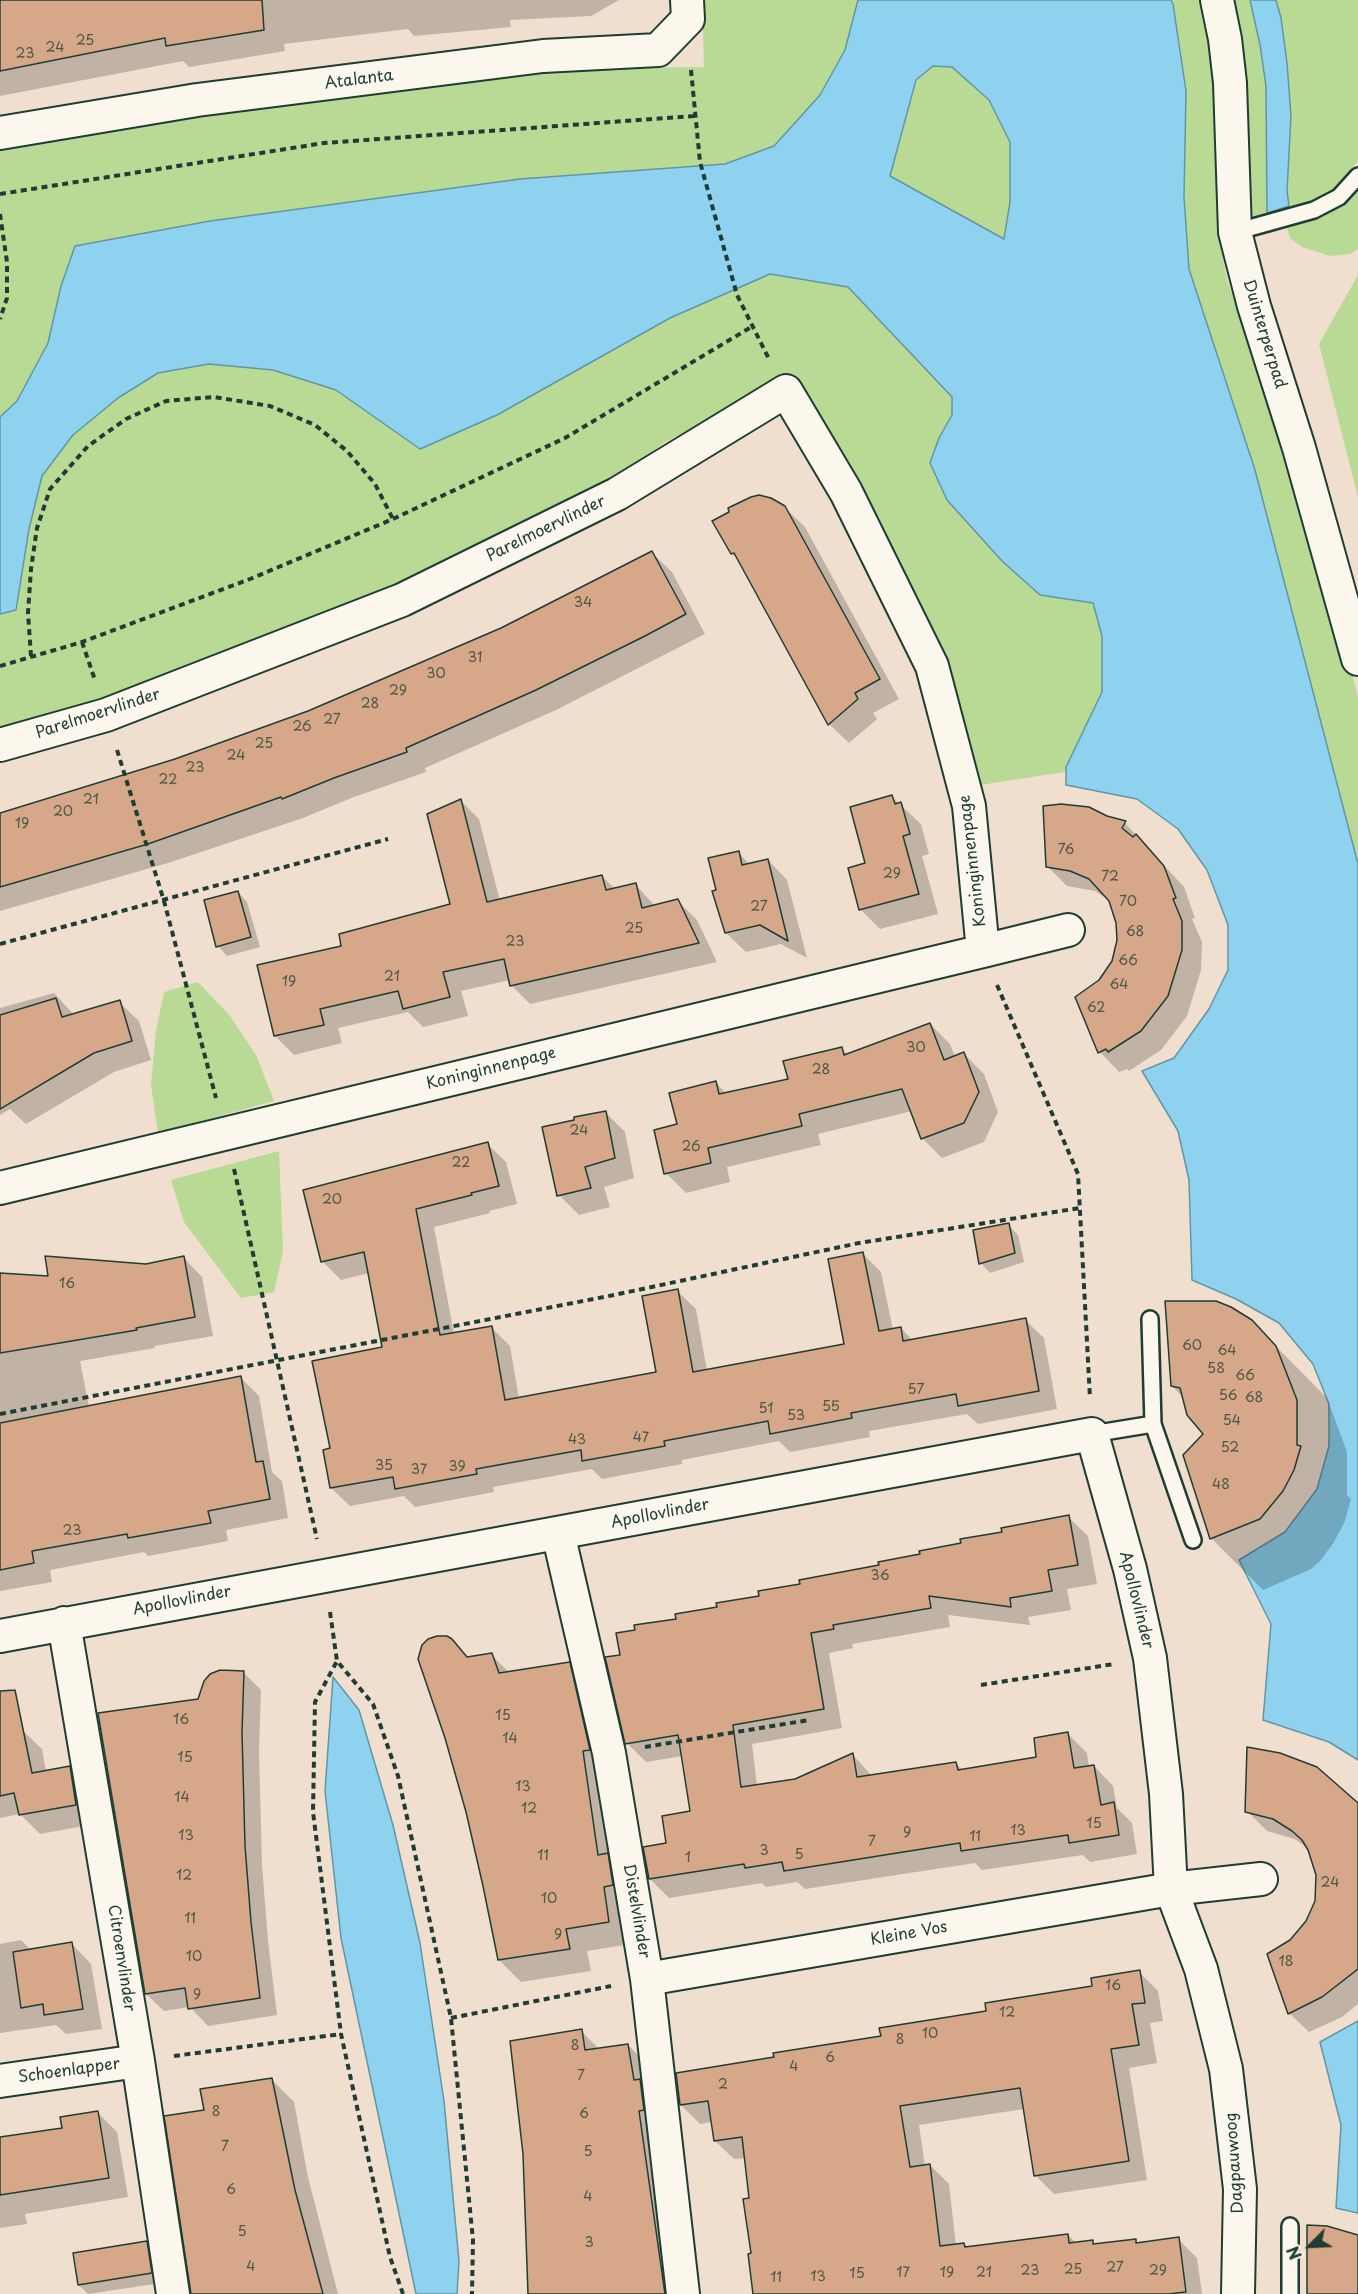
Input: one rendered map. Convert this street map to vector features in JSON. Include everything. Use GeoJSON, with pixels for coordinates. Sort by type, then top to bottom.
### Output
{"type":"FeatureCollection","features":[{"type":"Feature","properties":{"kind":"street","name":"Duinterperpad"},"geometry":{"type":"LineString","coordinates":[[1217,0],[1230,82],[1235,232],[1254,306],[1303,459],[1358,659]]}},
{"type":"Feature","properties":{"kind":"street","name":"Atalanta"},"geometry":{"type":"LineString","coordinates":[[0,133],[197,100],[543,56],[658,50],[687,9]]}},
{"type":"Feature","properties":{"kind":"street","name":"Koninginnenpage"},"geometry":{"type":"LineString","coordinates":[[786,391],[846,492],[932,666],[969,806],[983,951]]}},
{"type":"Feature","properties":{"kind":"street","name":"Parelmoervlinder"},"geometry":{"type":"LineString","coordinates":[[0,745],[106,715],[402,600],[617,494],[786,391]]}},
{"type":"Feature","properties":{"kind":"street","name":"Koninginnenpage"},"geometry":{"type":"LineString","coordinates":[[0,1188],[1068,930]]}},
{"type":"Feature","properties":{"kind":"street","name":"Apollovlinder"},"geometry":{"type":"LineString","coordinates":[[0,1636],[325,1574],[1092,1434],[1130,1569],[1150,1658]]}},
{"type":"Feature","properties":{"kind":"street","name":"Distelvlinder"},"geometry":{"type":"LineString","coordinates":[[558,1533],[609,1753],[647,1979],[683,2294]]}},
{"type":"Feature","properties":{"kind":"street","name":"Citroenvlinder"},"geometry":{"type":"LineString","coordinates":[[64,1623],[138,2061],[172,2294]]}},
{"type":"Feature","properties":{"kind":"street"},"geometry":{"type":"LineString","coordinates":[[1150,1658],[1166,1794],[1171,1889]]}},
{"type":"Feature","properties":{"kind":"street","name":"Kleine Vos"},"geometry":{"type":"LineString","coordinates":[[647,1979],[1171,1889],[1261,1879]]}},
{"type":"Feature","properties":{"kind":"street","name":"Dagpauwoog"},"geometry":{"type":"LineString","coordinates":[[1171,1889],[1202,1969],[1226,2069],[1240,2189],[1238,2294]]}},
{"type":"Feature","properties":{"kind":"street","name":"Schoenlapper"},"geometry":{"type":"LineString","coordinates":[[0,2081],[138,2061]]}},
{"type":"Feature","properties":{"kind":"lane"},"geometry":{"type":"LineString","coordinates":[[1235,232],[1314,210],[1339,197],[1358,176]]}},
{"type":"Feature","properties":{"kind":"lane"},"geometry":{"type":"LineString","coordinates":[[1149,1319],[1153,1424],[1193,1540]]}},
{"type":"Feature","properties":{"kind":"lane"},"geometry":{"type":"LineString","coordinates":[[1092,1434],[1153,1424]]}},
{"type":"Feature","properties":{"kind":"lane"},"geometry":{"type":"LineString","coordinates":[[1290,2226],[1290,2294]]}},
{"type":"Feature","properties":{"kind":"path"},"geometry":{"type":"LineString","coordinates":[[687,9],[694,116],[700,162],[737,295],[786,391]]}},
{"type":"Feature","properties":{"kind":"path"},"geometry":{"type":"LineString","coordinates":[[0,194],[324,143],[694,116]]}},
{"type":"Feature","properties":{"kind":"path"},"geometry":{"type":"LineString","coordinates":[[0,214],[7,262],[7,298],[0,320]]}},
{"type":"Feature","properties":{"kind":"path"},"geometry":{"type":"LineString","coordinates":[[0,666],[82,642],[250,579],[393,519],[565,438],[753,326]]}},
{"type":"Feature","properties":{"kind":"path"},"geometry":{"type":"LineString","coordinates":[[31,656],[28,613],[31,569],[37,528],[50,489],[88,446],[126,419],[166,402],[214,397],[270,406],[315,425],[347,451],[375,484],[393,519]]}},
{"type":"Feature","properties":{"kind":"path"},"geometry":{"type":"LineString","coordinates":[[0,944],[388,839]]}},
{"type":"Feature","properties":{"kind":"path"},"geometry":{"type":"LineString","coordinates":[[983,951],[1078,1174],[1092,1434]]}},
{"type":"Feature","properties":{"kind":"path"},"geometry":{"type":"LineString","coordinates":[[0,1414],[614,1295],[859,1243],[1080,1208]]}},
{"type":"Feature","properties":{"kind":"path"},"geometry":{"type":"LineString","coordinates":[[325,1574],[337,1661],[373,1704],[398,1776],[451,2018],[473,2240],[472,2294]]}},
{"type":"Feature","properties":{"kind":"path"},"geometry":{"type":"LineString","coordinates":[[981,1685],[1150,1658]]}},
{"type":"Feature","properties":{"kind":"path"},"geometry":{"type":"LineString","coordinates":[[337,1661],[315,1702],[313,1812],[341,2034],[390,2257],[404,2294]]}},
{"type":"Feature","properties":{"kind":"path"},"geometry":{"type":"LineString","coordinates":[[609,1753],[808,1720]]}},
{"type":"Feature","properties":{"kind":"path"},"geometry":{"type":"LineString","coordinates":[[451,2018],[647,1979]]}},
{"type":"Feature","properties":{"kind":"path"},"geometry":{"type":"LineString","coordinates":[[138,2061],[341,2034]]}},
{"type":"Feature","properties":{"kind":"green space"},"geometry":{"type":"Polygon","coordinates":[[[702,0],[858,0],[845,50],[820,95],[774,146],[725,164],[520,179],[210,221],[75,246],[61,286],[48,343],[17,401],[0,417],[0,148],[254,97],[601,68],[704,67],[702,0]]]}},
{"type":"Feature","properties":{"kind":"green space"},"geometry":{"type":"Polygon","coordinates":[[[1171,0],[1208,0],[1216,40],[1223,259],[1227,280],[1238,311],[1247,326],[1315,535],[1358,696],[1358,864],[1255,470],[1189,269],[1171,0]]]}},
{"type":"Feature","properties":{"kind":"green space"},"geometry":{"type":"Polygon","coordinates":[[[1226,0],[1250,0],[1266,86],[1267,213],[1253,217],[1248,215],[1226,0]]]}},
{"type":"Feature","properties":{"kind":"green space"},"geometry":{"type":"Polygon","coordinates":[[[1276,0],[1358,0],[1358,161],[1333,190],[1311,202],[1293,208],[1289,206],[1287,191],[1291,116],[1287,63],[1281,18],[1276,0]]]}},
{"type":"Feature","properties":{"kind":"green space"},"geometry":{"type":"Polygon","coordinates":[[[933,66],[952,67],[989,100],[1011,142],[1010,202],[1004,239],[890,176],[917,80],[933,66]]]}},
{"type":"Feature","properties":{"kind":"green space"},"geometry":{"type":"Polygon","coordinates":[[[1358,190],[1358,249],[1350,254],[1330,256],[1302,247],[1290,238],[1287,228],[1318,219],[1344,205],[1358,190]]]}},
{"type":"Feature","properties":{"kind":"green space"},"geometry":{"type":"Polygon","coordinates":[[[770,274],[848,286],[952,397],[952,415],[939,438],[1074,599],[1093,603],[1102,636],[1102,692],[1065,772],[974,786],[957,692],[926,619],[852,467],[815,416],[733,407],[665,442],[591,497],[313,630],[0,738],[0,614],[16,610],[29,529],[42,476],[72,435],[118,398],[158,373],[209,364],[273,370],[336,390],[420,449],[497,415],[670,318],[770,274]]]}},
{"type":"Feature","properties":{"kind":"green space"},"geometry":{"type":"Polygon","coordinates":[[[1358,275],[1358,497],[1319,344],[1358,275]]]}},
{"type":"Feature","properties":{"kind":"green space"},"geometry":{"type":"Polygon","coordinates":[[[198,982],[230,1016],[256,1055],[274,1101],[158,1133],[151,1085],[156,1031],[164,992],[198,982]]]}},
{"type":"Feature","properties":{"kind":"green space"},"geometry":{"type":"Polygon","coordinates":[[[279,1151],[283,1251],[274,1292],[241,1298],[184,1222],[171,1180],[279,1151]]]}},
{"type":"Feature","properties":{"kind":"water"},"geometry":{"type":"Polygon","coordinates":[[[858,0],[1171,0],[1173,4],[1186,91],[1184,197],[1189,269],[1255,470],[1358,864],[1358,1760],[1329,1742],[1263,1720],[1271,1624],[1239,1560],[1285,1532],[1317,1489],[1329,1446],[1329,1404],[1313,1364],[1279,1323],[1236,1299],[1192,1280],[1189,1180],[1178,1131],[1142,1071],[1174,1058],[1209,1009],[1228,970],[1228,925],[1207,870],[1178,829],[1137,799],[1066,785],[1066,767],[1102,692],[1102,636],[1093,603],[1040,595],[1002,561],[947,500],[930,463],[939,438],[952,415],[952,397],[848,287],[770,274],[670,318],[497,415],[420,449],[336,390],[273,370],[209,364],[158,373],[118,398],[73,435],[42,476],[29,529],[16,610],[0,614],[0,417],[17,401],[48,343],[61,286],[75,246],[210,221],[520,179],[725,164],[774,146],[820,95],[845,50],[858,0]],[[933,66],[916,80],[890,176],[1004,239],[1010,202],[1010,142],[989,100],[952,67],[933,66]]]}},
{"type":"Feature","properties":{"kind":"water"},"geometry":{"type":"Polygon","coordinates":[[[1250,0],[1276,0],[1281,18],[1287,63],[1291,116],[1287,191],[1289,206],[1267,213],[1266,86],[1250,0]]]}},
{"type":"Feature","properties":{"kind":"water"},"geometry":{"type":"Polygon","coordinates":[[[333,1677],[359,1710],[393,1825],[420,1943],[444,2101],[459,2261],[457,2294],[416,2294],[341,1938],[325,1791],[333,1677]]]}},
{"type":"Feature","properties":{"kind":"water"},"geometry":{"type":"Polygon","coordinates":[[[1358,2021],[1358,2213],[1336,2208],[1341,2125],[1320,2042],[1358,2021]]]}},
{"type":"Feature","properties":{"kind":"building"},"geometry":{"type":"Polygon","coordinates":[[[0,0],[262,0],[264,30],[166,46],[165,38],[0,71],[0,0]]]}},
{"type":"Feature","properties":{"kind":"building"},"geometry":{"type":"Polygon","coordinates":[[[759,495],[771,498],[785,506],[880,679],[855,693],[858,699],[828,725],[734,553],[731,554],[712,521],[729,512],[728,508],[759,495]]]}},
{"type":"Feature","properties":{"kind":"building"},"geometry":{"type":"Polygon","coordinates":[[[652,551],[686,614],[645,636],[536,690],[406,748],[407,752],[282,799],[281,797],[148,844],[0,887],[0,813],[175,759],[308,711],[501,628],[652,551]]]}},
{"type":"Feature","properties":{"kind":"building"},"geometry":{"type":"Polygon","coordinates":[[[892,795],[895,804],[901,802],[910,834],[903,836],[919,894],[859,910],[848,868],[865,863],[850,807],[892,795]]]}},
{"type":"Feature","properties":{"kind":"building"},"geometry":{"type":"Polygon","coordinates":[[[461,799],[487,902],[602,875],[606,890],[636,883],[642,908],[678,899],[699,943],[510,986],[504,959],[443,972],[450,997],[403,1009],[398,991],[320,1009],[324,1025],[274,1036],[257,965],[341,946],[339,934],[450,904],[427,814],[461,799]]]}},
{"type":"Feature","properties":{"kind":"building"},"geometry":{"type":"Polygon","coordinates":[[[1061,804],[1089,807],[1107,816],[1126,821],[1122,828],[1133,837],[1136,834],[1164,866],[1182,921],[1182,950],[1168,996],[1141,1031],[1108,1052],[1106,1049],[1098,1053],[1075,997],[1099,980],[1112,961],[1117,940],[1116,923],[1109,901],[1089,879],[1070,871],[1046,867],[1043,806],[1061,804]]]}},
{"type":"Feature","properties":{"kind":"building"},"geometry":{"type":"Polygon","coordinates":[[[739,851],[742,865],[768,859],[788,941],[760,925],[725,933],[712,891],[716,890],[708,858],[739,851]]]}},
{"type":"Feature","properties":{"kind":"building"},"geometry":{"type":"Polygon","coordinates":[[[238,891],[251,937],[216,947],[204,900],[238,891]]]}},
{"type":"Feature","properties":{"kind":"building"},"geometry":{"type":"Polygon","coordinates":[[[56,998],[62,1017],[120,1000],[132,1041],[94,1053],[0,1109],[0,1015],[56,998]]]}},
{"type":"Feature","properties":{"kind":"building"},"geometry":{"type":"Polygon","coordinates":[[[930,1023],[944,1060],[964,1052],[979,1092],[964,1123],[921,1139],[902,1089],[799,1114],[802,1126],[708,1148],[711,1163],[664,1174],[654,1130],[677,1124],[669,1093],[716,1081],[719,1094],[788,1079],[783,1061],[842,1047],[844,1055],[930,1023]]]}},
{"type":"Feature","properties":{"kind":"building"},"geometry":{"type":"Polygon","coordinates":[[[606,1111],[615,1158],[585,1167],[591,1188],[557,1196],[542,1127],[574,1120],[574,1117],[606,1111]]]}},
{"type":"Feature","properties":{"kind":"building"},"geometry":{"type":"Polygon","coordinates":[[[488,1142],[499,1186],[416,1209],[440,1335],[492,1326],[505,1400],[656,1372],[642,1296],[678,1289],[693,1372],[844,1344],[828,1259],[863,1252],[879,1331],[901,1327],[903,1341],[1026,1318],[1039,1391],[958,1406],[956,1394],[851,1413],[852,1418],[770,1434],[768,1421],[664,1441],[665,1446],[582,1461],[581,1450],[476,1469],[477,1474],[395,1489],[393,1477],[330,1488],[323,1450],[330,1448],[312,1361],[382,1347],[364,1252],[321,1262],[303,1190],[488,1142]]]}},
{"type":"Feature","properties":{"kind":"building"},"geometry":{"type":"Polygon","coordinates":[[[1009,1223],[1015,1253],[979,1264],[973,1230],[1009,1223]]]}},
{"type":"Feature","properties":{"kind":"building"},"geometry":{"type":"Polygon","coordinates":[[[45,1256],[146,1264],[184,1256],[195,1317],[136,1328],[137,1330],[0,1353],[0,1273],[48,1276],[45,1256]]]}},
{"type":"Feature","properties":{"kind":"building"},"geometry":{"type":"Polygon","coordinates":[[[1165,1301],[1216,1301],[1252,1320],[1276,1346],[1297,1400],[1297,1445],[1301,1446],[1294,1470],[1283,1491],[1260,1519],[1210,1539],[1183,1455],[1203,1434],[1187,1415],[1180,1388],[1171,1386],[1165,1301]]]}},
{"type":"Feature","properties":{"kind":"building"},"geometry":{"type":"Polygon","coordinates":[[[241,1376],[256,1462],[263,1461],[270,1499],[208,1511],[211,1523],[128,1538],[127,1534],[32,1551],[34,1563],[0,1570],[0,1423],[241,1376]]]}},
{"type":"Feature","properties":{"kind":"building"},"geometry":{"type":"Polygon","coordinates":[[[1069,1515],[1078,1565],[1048,1570],[1052,1591],[1010,1598],[1011,1607],[929,1596],[931,1608],[833,1625],[834,1629],[811,1633],[824,1709],[733,1725],[741,1787],[795,1779],[853,1753],[857,1777],[956,1762],[958,1770],[1036,1757],[1034,1738],[1068,1732],[1074,1768],[1094,1765],[1101,1805],[1114,1802],[1119,1835],[1069,1843],[1068,1835],[961,1851],[960,1843],[784,1871],[782,1862],[745,1868],[744,1864],[649,1879],[643,1847],[666,1843],[662,1816],[690,1811],[678,1735],[625,1744],[605,1657],[620,1655],[616,1633],[635,1630],[634,1625],[676,1619],[675,1614],[717,1607],[716,1603],[759,1596],[758,1591],[800,1584],[799,1580],[879,1565],[878,1562],[961,1543],[960,1539],[1002,1532],[1001,1528],[1069,1515]]]}},
{"type":"Feature","properties":{"kind":"building"},"geometry":{"type":"Polygon","coordinates":[[[447,1636],[452,1639],[467,1657],[492,1653],[499,1673],[570,1662],[590,1750],[583,1751],[598,1855],[608,1853],[613,1885],[604,1887],[609,1922],[566,1929],[570,1949],[498,1960],[466,1812],[445,1738],[418,1659],[422,1645],[428,1639],[447,1636]]]}},
{"type":"Feature","properties":{"kind":"building"},"geometry":{"type":"Polygon","coordinates":[[[220,1670],[244,1671],[242,1732],[245,1846],[260,1998],[188,2009],[185,1988],[145,1994],[98,1713],[198,1699],[204,1681],[210,1674],[220,1670]]]}},
{"type":"Feature","properties":{"kind":"building"},"geometry":{"type":"Polygon","coordinates":[[[15,1690],[32,1773],[70,1766],[76,1805],[19,1815],[14,1793],[0,1796],[0,1691],[15,1690]]]}},
{"type":"Feature","properties":{"kind":"building"},"geometry":{"type":"Polygon","coordinates":[[[1247,1747],[1280,1753],[1317,1767],[1358,1803],[1358,1969],[1322,1997],[1288,2014],[1267,1954],[1290,1940],[1306,1921],[1315,1901],[1316,1875],[1308,1850],[1302,1840],[1292,1831],[1273,1819],[1245,1812],[1247,1747]]]}},
{"type":"Feature","properties":{"kind":"building"},"geometry":{"type":"Polygon","coordinates":[[[72,1942],[83,2009],[44,2015],[43,2004],[21,2008],[13,1952],[72,1942]]]}},
{"type":"Feature","properties":{"kind":"building"},"geometry":{"type":"Polygon","coordinates":[[[1140,1970],[1145,2003],[1132,2004],[1139,2045],[1111,2049],[1129,2161],[1034,2176],[1020,2088],[900,2106],[910,2167],[930,2164],[940,2246],[964,2243],[965,2247],[1068,2234],[1069,2243],[1093,2240],[1093,2244],[1136,2239],[1136,2243],[1179,2237],[1186,2292],[1168,2294],[753,2294],[748,2254],[751,2253],[743,2199],[749,2198],[742,2137],[714,2141],[708,2101],[680,2105],[676,2073],[774,2057],[773,2053],[881,2036],[879,2028],[986,2011],[985,2003],[1092,1986],[1091,1978],[1140,1970]]]}},
{"type":"Feature","properties":{"kind":"building"},"geometry":{"type":"Polygon","coordinates":[[[582,2029],[585,2050],[628,2044],[634,2080],[640,2079],[644,2110],[639,2111],[665,2294],[528,2294],[523,2154],[510,2041],[582,2029]]]}},
{"type":"Feature","properties":{"kind":"building"},"geometry":{"type":"Polygon","coordinates":[[[272,2078],[295,2190],[323,2294],[191,2294],[164,2116],[204,2110],[200,2089],[272,2078]]]}},
{"type":"Feature","properties":{"kind":"building"},"geometry":{"type":"Polygon","coordinates":[[[98,2111],[109,2178],[0,2195],[0,2137],[62,2128],[60,2117],[98,2111]]]}},
{"type":"Feature","properties":{"kind":"building"},"geometry":{"type":"Polygon","coordinates":[[[1307,2225],[1327,2226],[1358,2235],[1358,2294],[1307,2294],[1307,2225]]]}},
{"type":"Feature","properties":{"kind":"building"},"geometry":{"type":"Polygon","coordinates":[[[147,2241],[152,2273],[78,2285],[73,2253],[147,2241]]]}}]}
